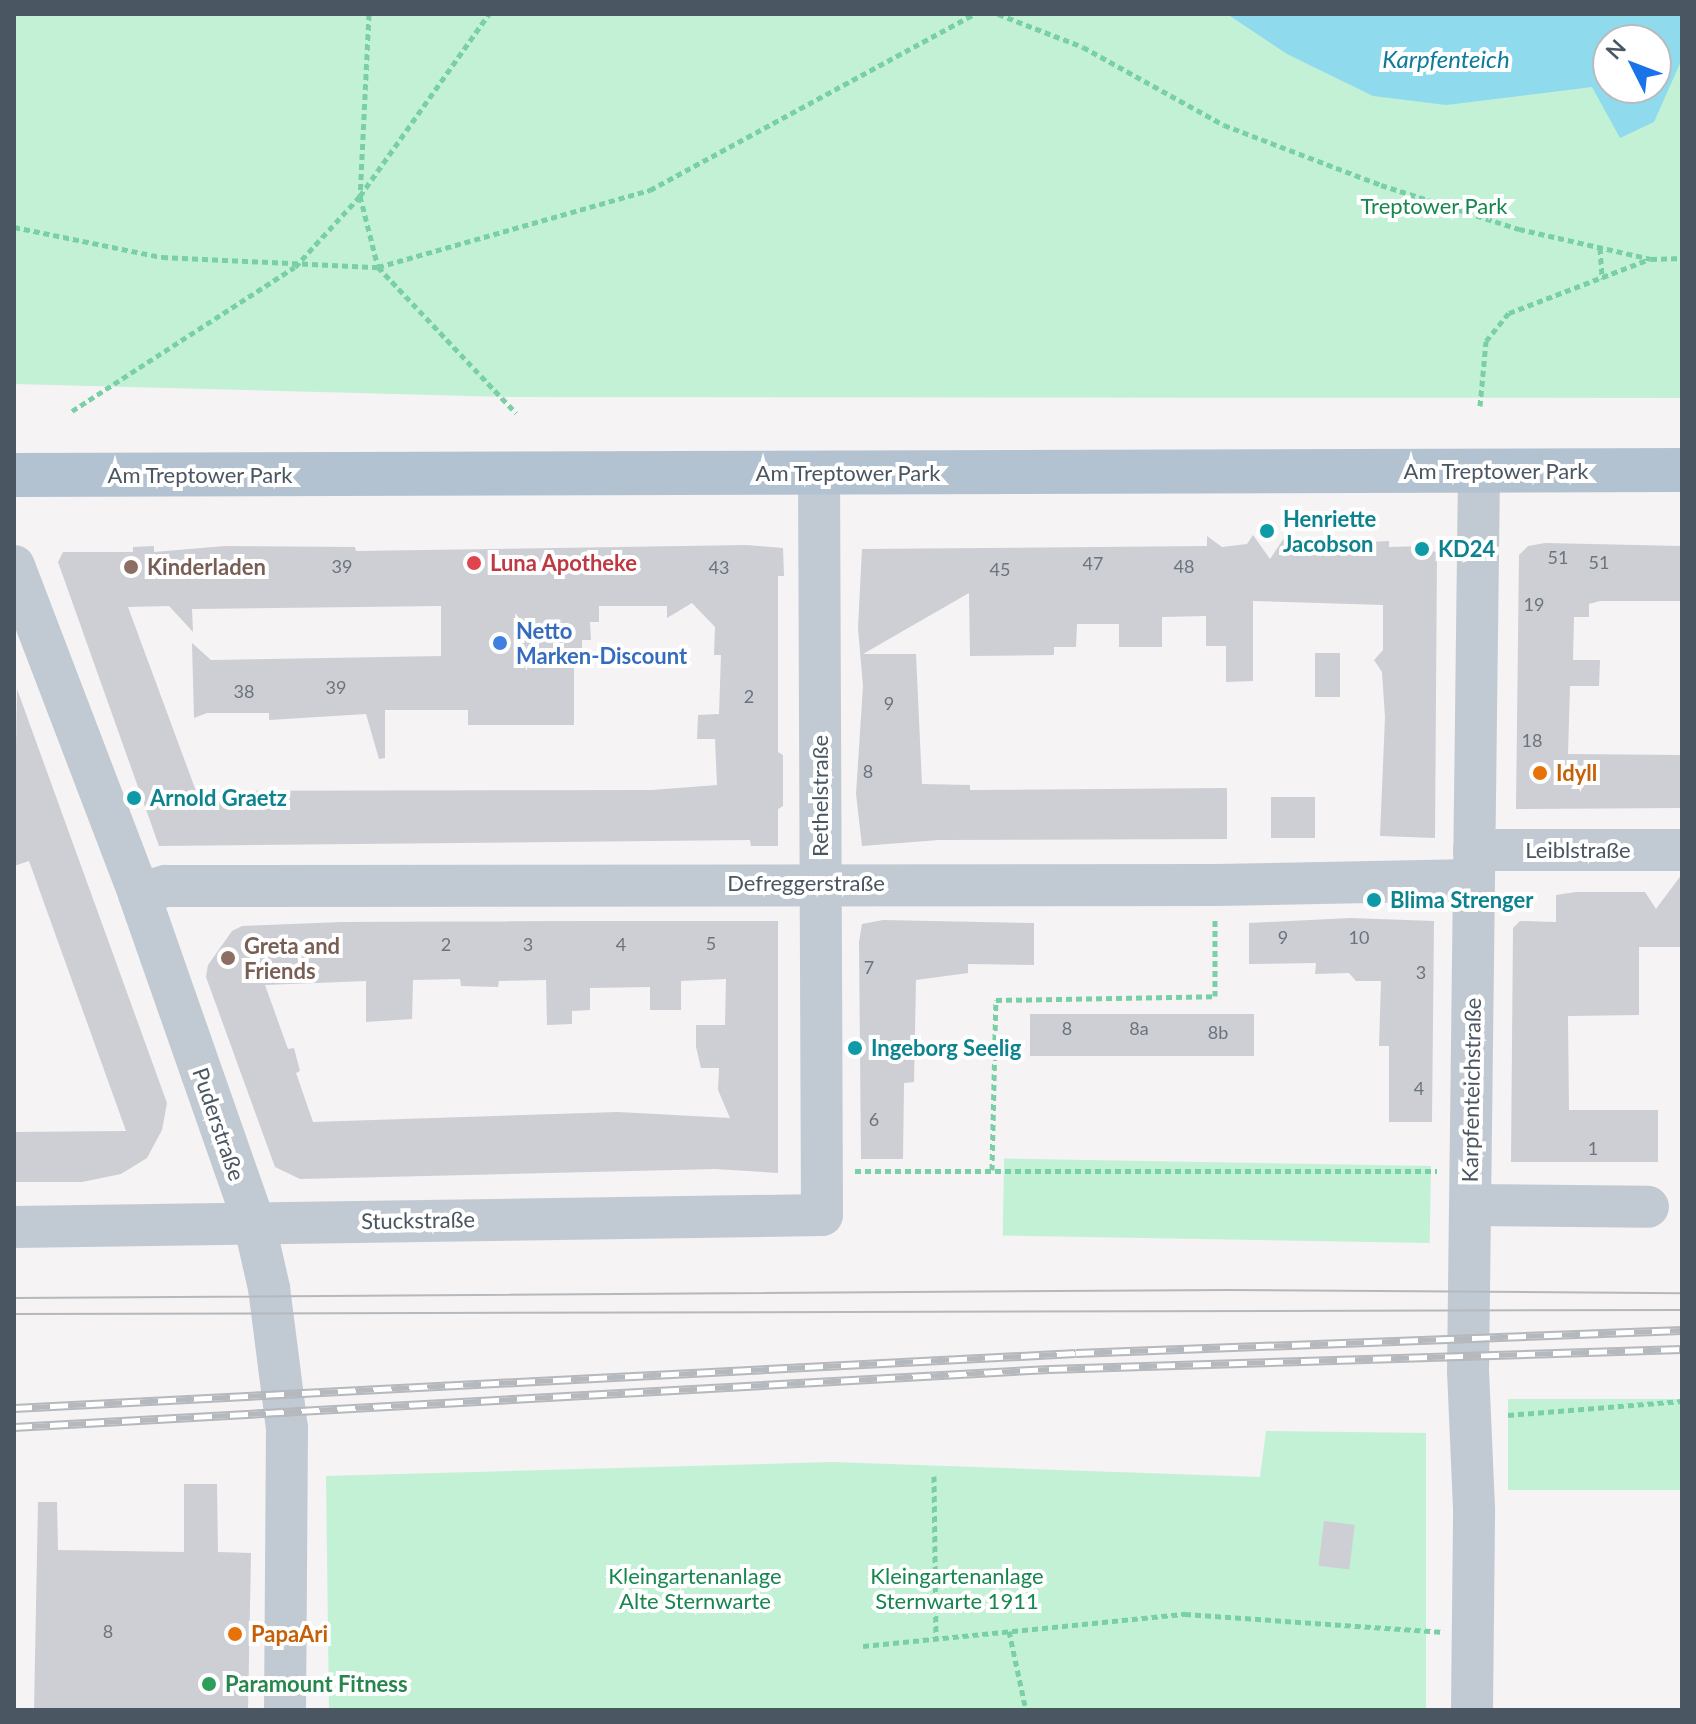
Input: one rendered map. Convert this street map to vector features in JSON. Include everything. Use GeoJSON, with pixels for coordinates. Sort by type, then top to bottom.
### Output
{"type":"FeatureCollection","features":[{"type":"Feature","properties":{"kind":"main road","name":"Am Treptower Park"},"geometry":{"type":"LineString","coordinates":[[14,475],[1682,470]]}},
{"type":"Feature","properties":{"kind":"street","name":"Karpfenteichstraße"},"geometry":{"type":"LineString","coordinates":[[1472,1710],[1470,1188],[1479,471]]}},
{"type":"Feature","properties":{"kind":"street","name":"Rethelstraße"},"geometry":{"type":"LineString","coordinates":[[819,473],[822,1215]]}},
{"type":"Feature","properties":{"kind":"street","name":"Puderstraße"},"geometry":{"type":"LineString","coordinates":[[14,566],[139,894],[254,1222],[269,1288],[287,1428],[285,1710]]}},
{"type":"Feature","properties":{"kind":"street","name":"Leiblstraße"},"geometry":{"type":"LineString","coordinates":[[1474,865],[1682,850]]}},
{"type":"Feature","properties":{"kind":"street","name":"Defreggerstraße"},"geometry":{"type":"LineString","coordinates":[[139,894],[166,886],[821,882],[1215,885],[1474,865]]}},
{"type":"Feature","properties":{"kind":"street"},"geometry":{"type":"LineString","coordinates":[[1470,1188],[1648,1207]]}},
{"type":"Feature","properties":{"kind":"street","name":"Stuckstraße"},"geometry":{"type":"LineString","coordinates":[[14,1227],[822,1215]]}},
{"type":"Feature","properties":{"kind":"path"},"geometry":{"type":"LineString","coordinates":[[369,14],[360,196],[378,267],[516,413]]}},
{"type":"Feature","properties":{"kind":"path"},"geometry":{"type":"LineString","coordinates":[[72,411],[295,267],[360,196],[489,14]]}},
{"type":"Feature","properties":{"kind":"path"},"geometry":{"type":"LineString","coordinates":[[14,227],[162,257],[295,267],[378,267],[650,190],[974,14]]}},
{"type":"Feature","properties":{"kind":"path"},"geometry":{"type":"LineString","coordinates":[[998,14],[1083,47],[1224,125],[1302,156],[1519,229],[1651,259],[1682,258]]}},
{"type":"Feature","properties":{"kind":"path"},"geometry":{"type":"LineString","coordinates":[[1600,248],[1602,279]]}},
{"type":"Feature","properties":{"kind":"path"},"geometry":{"type":"LineString","coordinates":[[1480,406],[1486,341],[1509,313],[1651,259]]}},
{"type":"Feature","properties":{"kind":"path"},"geometry":{"type":"LineString","coordinates":[[992,1170],[996,1000],[1215,996],[1215,885]]}},
{"type":"Feature","properties":{"kind":"path"},"geometry":{"type":"LineString","coordinates":[[822,1172],[992,1170],[1470,1188]]}},
{"type":"Feature","properties":{"kind":"path"},"geometry":{"type":"LineString","coordinates":[[1508,1415],[1682,1401]]}},
{"type":"Feature","properties":{"kind":"path"},"geometry":{"type":"LineString","coordinates":[[934,1476],[936,1638]]}},
{"type":"Feature","properties":{"kind":"path"},"geometry":{"type":"LineString","coordinates":[[863,1646],[1185,1614],[1472,1634]]}},
{"type":"Feature","properties":{"kind":"path"},"geometry":{"type":"LineString","coordinates":[[1009,1631],[1026,1710]]}},
{"type":"Feature","properties":{"kind":"green space","name":"Treptower Park"},"geometry":{"type":"Polygon","coordinates":[[[14,14],[1682,14],[1682,398],[509,397],[14,384],[14,14]]]}},
{"type":"Feature","properties":{"kind":"green space"},"geometry":{"type":"Polygon","coordinates":[[[1004,1159],[1431,1166],[1430,1243],[1003,1236],[1004,1159]]]}},
{"type":"Feature","properties":{"kind":"green space"},"geometry":{"type":"Polygon","coordinates":[[[1508,1399],[1682,1399],[1682,1490],[1508,1490],[1508,1399]]]}},
{"type":"Feature","properties":{"kind":"green space"},"geometry":{"type":"Polygon","coordinates":[[[1266,1431],[1426,1433],[1426,1710],[329,1710],[326,1476],[832,1462],[1260,1477],[1266,1431]]]}},
{"type":"Feature","properties":{"kind":"water","name":"Karpfenteich"},"geometry":{"type":"Polygon","coordinates":[[[1227,14],[1682,14],[1682,59],[1672,82],[1672,24],[1592,24],[1592,87],[1446,105],[1373,96],[1287,54],[1227,14]]]}},
{"type":"Feature","properties":{"kind":"water","name":"Karpfenteich"},"geometry":{"type":"Polygon","coordinates":[[[1601,104],[1662,104],[1654,122],[1620,138],[1601,104]]]}},
{"type":"Feature","properties":{"kind":"building"},"geometry":{"type":"Polygon","coordinates":[[[1253,535],[1270,559],[1286,535],[1294,546],[1389,541],[1389,547],[1424,546],[1437,553],[1435,838],[1380,836],[1385,717],[1382,672],[1374,660],[1383,650],[1383,605],[1253,601],[1253,681],[1226,682],[1226,646],[1206,646],[1206,616],[1162,617],[1162,647],[1119,647],[1119,624],[1077,624],[1076,647],[1054,647],[1054,655],[970,656],[969,593],[863,654],[916,654],[922,784],[970,785],[970,790],[1227,788],[1227,839],[939,840],[862,846],[856,794],[863,686],[858,628],[862,549],[1207,546],[1207,536],[1222,547],[1247,544],[1253,535]]]}},
{"type":"Feature","properties":{"kind":"building"},"geometry":{"type":"Polygon","coordinates":[[[1545,543],[1682,546],[1682,601],[1600,601],[1589,604],[1589,617],[1574,617],[1573,660],[1600,660],[1599,686],[1570,686],[1568,754],[1682,755],[1682,808],[1516,809],[1519,555],[1528,546],[1545,543]]]}},
{"type":"Feature","properties":{"kind":"building"},"geometry":{"type":"Polygon","coordinates":[[[747,545],[783,548],[784,576],[778,576],[778,752],[783,755],[783,806],[778,809],[778,846],[751,846],[750,840],[159,846],[58,562],[63,552],[133,552],[133,547],[154,546],[154,552],[225,546],[355,547],[356,551],[747,545]],[[692,603],[667,618],[667,606],[599,606],[599,622],[590,622],[591,640],[582,640],[582,658],[574,658],[574,725],[468,725],[468,710],[385,710],[385,758],[379,759],[366,714],[269,720],[269,713],[207,713],[194,718],[192,643],[211,660],[441,656],[441,606],[192,609],[193,632],[169,606],[128,607],[196,791],[652,790],[717,785],[715,739],[697,739],[698,715],[719,714],[721,655],[714,655],[715,627],[692,603]]]}},
{"type":"Feature","properties":{"kind":"building"},"geometry":{"type":"Polygon","coordinates":[[[1315,653],[1340,653],[1340,697],[1315,697],[1315,653]]]}},
{"type":"Feature","properties":{"kind":"building"},"geometry":{"type":"Polygon","coordinates":[[[17,689],[167,1103],[162,1130],[147,1158],[121,1174],[82,1182],[14,1182],[14,1132],[126,1131],[29,861],[14,866],[17,689]]]}},
{"type":"Feature","properties":{"kind":"building"},"geometry":{"type":"Polygon","coordinates":[[[1271,797],[1315,797],[1315,838],[1271,838],[1271,797]]]}},
{"type":"Feature","properties":{"kind":"building"},"geometry":{"type":"Polygon","coordinates":[[[1682,874],[1682,947],[1639,947],[1639,1015],[1568,1016],[1569,1110],[1658,1110],[1658,1162],[1511,1162],[1513,928],[1520,921],[1556,922],[1556,895],[1576,892],[1645,892],[1656,909],[1682,874]]]}},
{"type":"Feature","properties":{"kind":"building"},"geometry":{"type":"Polygon","coordinates":[[[1350,918],[1434,921],[1432,1122],[1389,1122],[1389,1046],[1379,1046],[1381,981],[1356,981],[1349,973],[1315,974],[1316,963],[1249,964],[1249,923],[1350,918]]]}},
{"type":"Feature","properties":{"kind":"building"},"geometry":{"type":"Polygon","coordinates":[[[883,920],[1034,923],[1034,965],[968,964],[968,973],[916,980],[914,1082],[904,1083],[903,1159],[861,1159],[859,942],[862,924],[883,920]]]}},
{"type":"Feature","properties":{"kind":"building"},"geometry":{"type":"Polygon","coordinates":[[[778,921],[778,1173],[715,1169],[300,1179],[275,1167],[206,977],[208,965],[232,931],[242,926],[342,922],[778,921]],[[460,979],[413,980],[412,1019],[366,1022],[366,981],[265,985],[288,1049],[294,1048],[300,1071],[296,1073],[313,1122],[618,1112],[730,1118],[718,1090],[719,1068],[701,1068],[696,1047],[696,1025],[725,1025],[726,979],[681,981],[681,1010],[650,1010],[650,987],[590,988],[590,1010],[572,1011],[572,1024],[547,1025],[546,980],[499,981],[498,987],[461,986],[460,979]]]}},
{"type":"Feature","properties":{"kind":"building"},"geometry":{"type":"Polygon","coordinates":[[[1030,1014],[1254,1014],[1254,1056],[1030,1056],[1030,1014]]]}},
{"type":"Feature","properties":{"kind":"building"},"geometry":{"type":"Polygon","coordinates":[[[184,1484],[217,1484],[218,1552],[251,1553],[248,1710],[34,1710],[38,1502],[57,1502],[58,1550],[184,1552],[184,1484]]]}},
{"type":"Feature","properties":{"kind":"building"},"geometry":{"type":"Polygon","coordinates":[[[1324,1521],[1355,1525],[1349,1569],[1319,1566],[1324,1521]]]}},
{"type":"Feature","properties":{"kind":"tram line"},"geometry":{"type":"LineString","coordinates":[[14,1298],[1228,1290],[1682,1293]]}},
{"type":"Feature","properties":{"kind":"tram line"},"geometry":{"type":"LineString","coordinates":[[14,1314],[1682,1310]]}},
{"type":"Feature","properties":{"kind":"railway"},"geometry":{"type":"LineString","coordinates":[[14,1408],[1076,1353],[1682,1330]]}},
{"type":"Feature","properties":{"kind":"railway"},"geometry":{"type":"LineString","coordinates":[[14,1427],[1049,1369],[1682,1349]]}},
{"type":"Feature","properties":{"kind":"place","name":"Henriette Jacobson"},"geometry":{"type":"Point","coordinates":[1267,531]}},
{"type":"Feature","properties":{"kind":"place","name":"KD24"},"geometry":{"type":"Point","coordinates":[1422,549]}},
{"type":"Feature","properties":{"kind":"place","name":"Luna Apotheke"},"geometry":{"type":"Point","coordinates":[474,563]}},
{"type":"Feature","properties":{"kind":"place","name":"Kinderladen"},"geometry":{"type":"Point","coordinates":[131,567]}},
{"type":"Feature","properties":{"kind":"place","name":"Netto Marken-Discount"},"geometry":{"type":"Point","coordinates":[500,643]}},
{"type":"Feature","properties":{"kind":"place","name":"Idyll"},"geometry":{"type":"Point","coordinates":[1540,773]}},
{"type":"Feature","properties":{"kind":"place","name":"Arnold Graetz"},"geometry":{"type":"Point","coordinates":[134,798]}},
{"type":"Feature","properties":{"kind":"place","name":"Blima Strenger"},"geometry":{"type":"Point","coordinates":[1374,900]}},
{"type":"Feature","properties":{"kind":"place","name":"Greta and Friends"},"geometry":{"type":"Point","coordinates":[228,958]}},
{"type":"Feature","properties":{"kind":"place","name":"Ingeborg Seelig"},"geometry":{"type":"Point","coordinates":[855,1048]}},
{"type":"Feature","properties":{"kind":"place","name":"PapaAri"},"geometry":{"type":"Point","coordinates":[235,1634]}},
{"type":"Feature","properties":{"kind":"place","name":"Paramount Fitness"},"geometry":{"type":"Point","coordinates":[209,1684]}},
{"type":"Feature","properties":{"kind":"park label","name":"Kleingartenanlage Alte Sternwarte"},"geometry":{"type":"Point","coordinates":[695,1588]}},
{"type":"Feature","properties":{"kind":"park label","name":"Kleingartenanlage Sternwarte 1911"},"geometry":{"type":"Point","coordinates":[957,1588]}}]}
